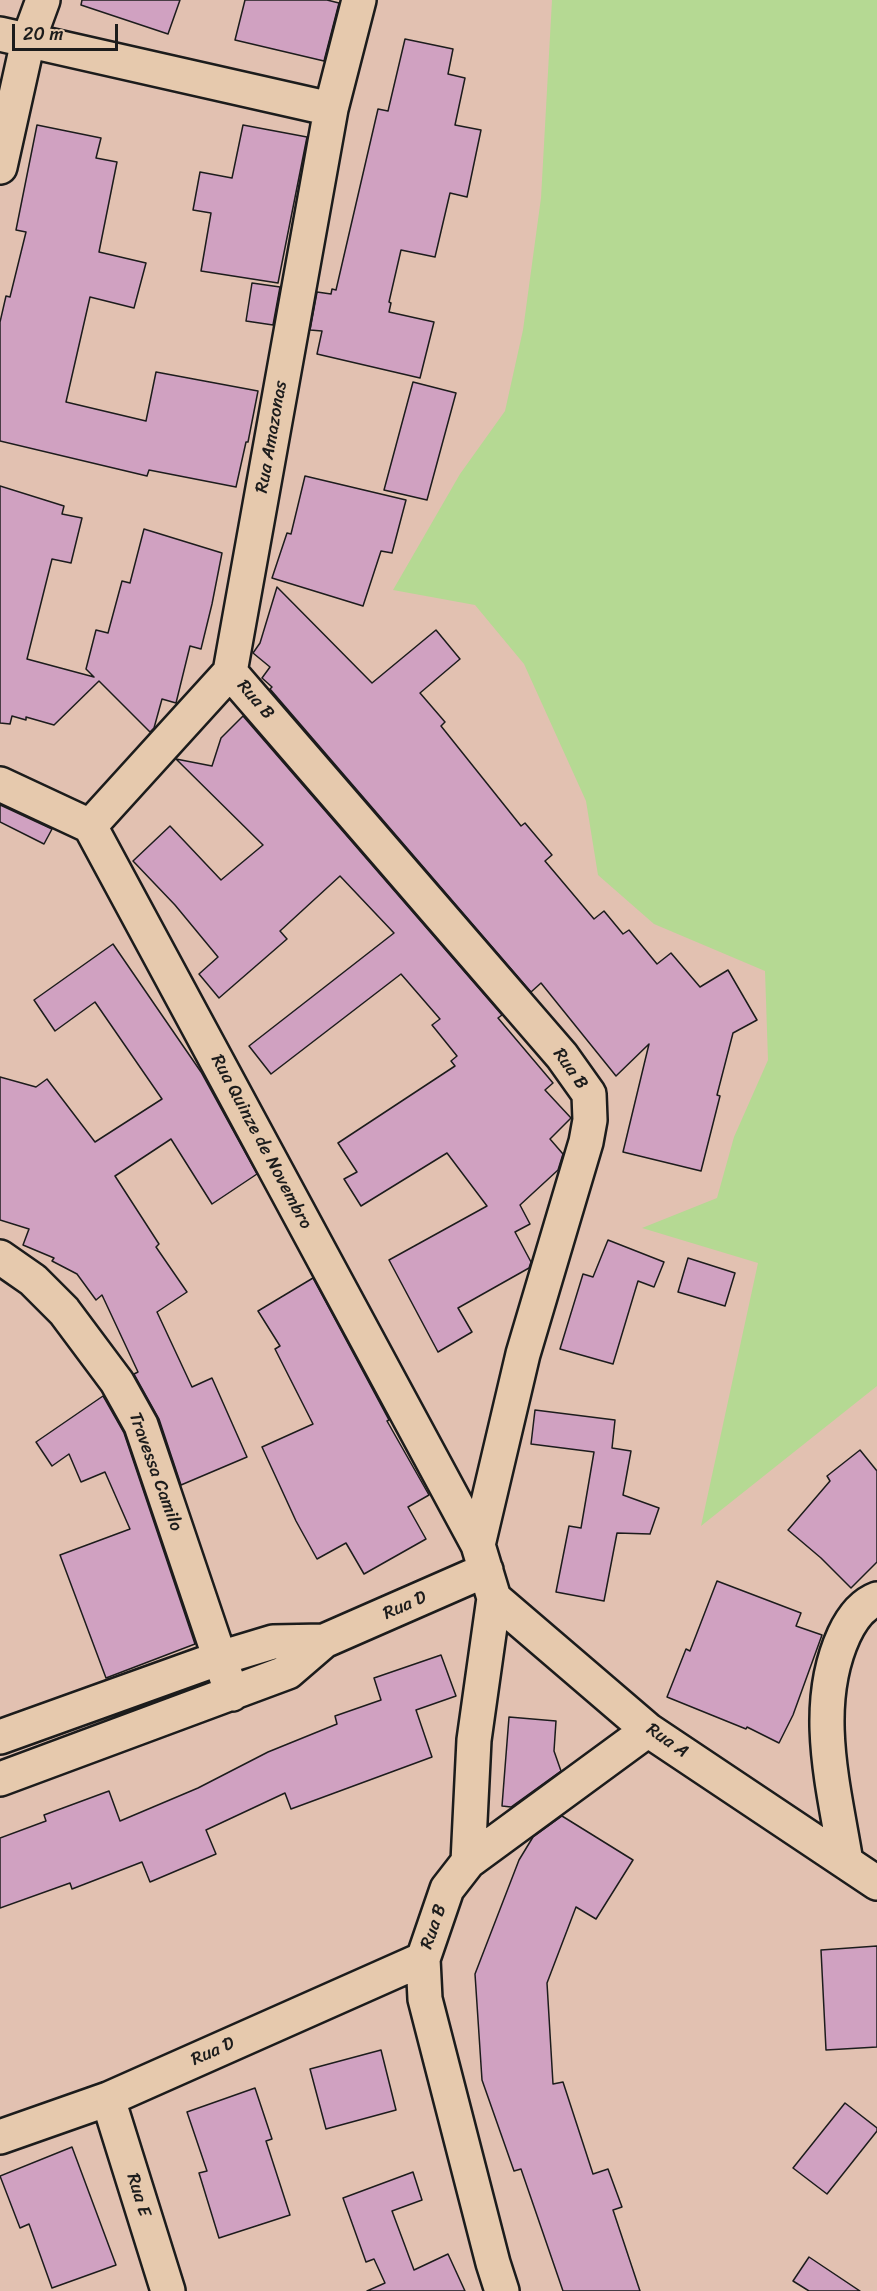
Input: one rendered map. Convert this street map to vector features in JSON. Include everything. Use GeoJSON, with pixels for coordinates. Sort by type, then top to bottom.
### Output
{"type":"FeatureCollection","features":[{"type":"Feature","properties":{"kind":"street"},"geometry":{"type":"LineString","coordinates":[[0,167],[14,37],[43,0]]}},
{"type":"Feature","properties":{"kind":"street","name":"Rua Amazonas"},"geometry":{"type":"LineString","coordinates":[[230,672],[331,108],[359,0]]}},
{"type":"Feature","properties":{"kind":"street"},"geometry":{"type":"LineString","coordinates":[[14,37],[331,108]]}},
{"type":"Feature","properties":{"kind":"street"},"geometry":{"type":"LineString","coordinates":[[0,784],[90,826],[230,672]]}},
{"type":"Feature","properties":{"kind":"street","name":"Rua B"},"geometry":{"type":"LineString","coordinates":[[230,672],[562,1056],[589,1094],[590,1120],[586,1142],[523,1354],[486,1571],[468,1862],[447,1889],[423,1959],[425,1999],[502,2291]]}},
{"type":"Feature","properties":{"kind":"street","name":"Rua Quinze de Novembro"},"geometry":{"type":"LineString","coordinates":[[90,826],[486,1571]]}},
{"type":"Feature","properties":{"kind":"street","name":"Travessa Camilo"},"geometry":{"type":"LineString","coordinates":[[0,1257],[33,1280],[64,1311],[117,1382],[141,1425],[232,1694]]}},
{"type":"Feature","properties":{"kind":"street","name":"Rua D"},"geometry":{"type":"LineString","coordinates":[[0,1779],[288,1672],[324,1641],[486,1571]]}},
{"type":"Feature","properties":{"kind":"street","name":"Rua A"},"geometry":{"type":"LineString","coordinates":[[486,1571],[648,1730],[877,1882]]}},
{"type":"Feature","properties":{"kind":"street"},"geometry":{"type":"LineString","coordinates":[[846,1862],[828,1753],[826,1702],[835,1656],[851,1621],[860,1610],[877,1599]]}},
{"type":"Feature","properties":{"kind":"street","name":"Rua D"},"geometry":{"type":"LineString","coordinates":[[0,1737],[220,1658],[273,1642],[324,1641]]}},
{"type":"Feature","properties":{"kind":"street"},"geometry":{"type":"LineString","coordinates":[[468,1862],[648,1730]]}},
{"type":"Feature","properties":{"kind":"street","name":"Rua D"},"geometry":{"type":"LineString","coordinates":[[0,2137],[108,2099],[423,1959]]}},
{"type":"Feature","properties":{"kind":"street","name":"Rua E"},"geometry":{"type":"LineString","coordinates":[[108,2099],[168,2291]]}},
{"type":"Feature","properties":{"kind":"green space"},"geometry":{"type":"Polygon","coordinates":[[[552,0],[877,0],[877,1386],[701,1526],[758,1263],[642,1228],[717,1198],[734,1137],[768,1060],[765,971],[654,924],[598,875],[586,801],[524,664],[475,605],[393,590],[460,474],[505,411],[523,330],[541,198],[552,0]]]}},
{"type":"Feature","properties":{"kind":"building"},"geometry":{"type":"Polygon","coordinates":[[[82,0],[180,0],[168,34],[81,5],[82,0]]]}},
{"type":"Feature","properties":{"kind":"building"},"geometry":{"type":"Polygon","coordinates":[[[245,0],[327,0],[339,3],[324,61],[235,40],[245,0]]]}},
{"type":"Feature","properties":{"kind":"building"},"geometry":{"type":"Polygon","coordinates":[[[405,39],[453,49],[448,74],[465,78],[455,125],[481,130],[467,197],[450,193],[435,257],[401,250],[389,302],[391,303],[389,312],[434,322],[420,378],[317,354],[322,331],[310,330],[317,292],[331,294],[332,289],[336,290],[378,109],[388,111],[405,39]]]}},
{"type":"Feature","properties":{"kind":"building"},"geometry":{"type":"Polygon","coordinates":[[[37,125],[101,138],[96,158],[117,162],[99,252],[146,263],[134,308],[90,297],[66,402],[146,421],[156,372],[258,391],[236,487],[149,470],[147,476],[0,441],[0,322],[6,296],[10,297],[26,232],[16,230],[37,125]]]}},
{"type":"Feature","properties":{"kind":"building"},"geometry":{"type":"Polygon","coordinates":[[[243,125],[307,137],[278,283],[201,271],[211,213],[193,210],[200,172],[232,178],[243,125]]]}},
{"type":"Feature","properties":{"kind":"building"},"geometry":{"type":"Polygon","coordinates":[[[252,283],[280,287],[273,325],[246,321],[252,283]]]}},
{"type":"Feature","properties":{"kind":"building"},"geometry":{"type":"Polygon","coordinates":[[[413,382],[456,393],[427,500],[384,490],[413,382]]]}},
{"type":"Feature","properties":{"kind":"building"},"geometry":{"type":"Polygon","coordinates":[[[305,476],[406,500],[392,553],[381,551],[363,606],[272,578],[287,533],[291,534],[305,476]]]}},
{"type":"Feature","properties":{"kind":"building"},"geometry":{"type":"Polygon","coordinates":[[[0,486],[64,506],[62,514],[82,518],[71,563],[52,559],[27,659],[94,677],[86,669],[96,630],[108,633],[122,581],[130,583],[144,529],[222,553],[201,649],[190,646],[176,703],[162,699],[154,728],[150,732],[99,681],[54,725],[26,717],[26,720],[12,716],[10,724],[0,723],[0,486]]]}},
{"type":"Feature","properties":{"kind":"building"},"geometry":{"type":"Polygon","coordinates":[[[277,587],[372,683],[436,630],[460,659],[420,693],[445,722],[441,726],[521,826],[525,823],[552,855],[545,861],[594,919],[604,911],[623,934],[629,930],[657,964],[671,953],[700,987],[728,970],[757,1020],[733,1033],[701,1171],[623,1152],[649,1044],[616,1076],[541,983],[531,992],[262,678],[270,667],[253,653],[260,643],[277,587]]]}},
{"type":"Feature","properties":{"kind":"building"},"geometry":{"type":"Polygon","coordinates":[[[243,716],[502,1015],[498,1018],[553,1083],[545,1090],[571,1118],[550,1139],[563,1154],[558,1170],[520,1205],[530,1224],[515,1232],[531,1262],[529,1268],[458,1308],[472,1332],[438,1352],[389,1260],[487,1206],[447,1153],[361,1206],[344,1179],[357,1172],[338,1143],[455,1066],[451,1061],[457,1056],[432,1025],[440,1019],[401,974],[271,1074],[249,1046],[394,933],[340,876],[280,931],[287,939],[219,998],[199,974],[218,957],[175,905],[133,861],[170,826],[221,880],[263,845],[176,759],[212,766],[221,738],[243,716]]]}},
{"type":"Feature","properties":{"kind":"building"},"geometry":{"type":"Polygon","coordinates":[[[0,805],[52,829],[44,844],[0,822],[0,805]]]}},
{"type":"Feature","properties":{"kind":"building"},"geometry":{"type":"Polygon","coordinates":[[[113,944],[201,1072],[257,1174],[212,1204],[171,1139],[115,1176],[159,1244],[156,1247],[187,1292],[157,1312],[192,1387],[212,1378],[247,1457],[181,1485],[159,1419],[134,1374],[138,1372],[102,1295],[96,1300],[77,1274],[52,1261],[54,1258],[23,1245],[29,1229],[0,1220],[0,1077],[36,1087],[47,1079],[95,1142],[162,1099],[95,1002],[55,1031],[34,1000],[113,944]]]}},
{"type":"Feature","properties":{"kind":"building"},"geometry":{"type":"Polygon","coordinates":[[[608,1240],[664,1262],[654,1287],[638,1281],[613,1364],[560,1349],[583,1274],[593,1277],[608,1240]]]}},
{"type":"Feature","properties":{"kind":"building"},"geometry":{"type":"Polygon","coordinates":[[[688,1258],[735,1273],[725,1306],[678,1292],[688,1258]]]}},
{"type":"Feature","properties":{"kind":"building"},"geometry":{"type":"Polygon","coordinates":[[[313,1278],[389,1420],[387,1421],[429,1495],[408,1507],[426,1539],[364,1574],[346,1543],[317,1559],[296,1521],[262,1447],[313,1424],[275,1349],[280,1346],[258,1311],[313,1278]]]}},
{"type":"Feature","properties":{"kind":"building"},"geometry":{"type":"Polygon","coordinates":[[[103,1396],[124,1433],[195,1644],[106,1678],[60,1555],[130,1529],[105,1472],[81,1482],[69,1454],[52,1466],[36,1442],[103,1396]]]}},
{"type":"Feature","properties":{"kind":"building"},"geometry":{"type":"Polygon","coordinates":[[[535,1410],[615,1420],[612,1448],[631,1451],[623,1495],[659,1508],[650,1534],[617,1533],[604,1601],[556,1592],[569,1526],[581,1528],[594,1452],[531,1444],[535,1410]]]}},
{"type":"Feature","properties":{"kind":"building"},"geometry":{"type":"Polygon","coordinates":[[[860,1450],[877,1471],[877,1562],[851,1588],[788,1530],[830,1481],[827,1476],[860,1450]]]}},
{"type":"Feature","properties":{"kind":"building"},"geometry":{"type":"Polygon","coordinates":[[[717,1581],[801,1613],[796,1626],[822,1635],[793,1715],[779,1743],[747,1727],[746,1729],[667,1697],[686,1649],[690,1651],[717,1581]]]}},
{"type":"Feature","properties":{"kind":"building"},"geometry":{"type":"Polygon","coordinates":[[[441,1655],[456,1696],[416,1710],[432,1757],[291,1809],[285,1793],[206,1830],[216,1854],[150,1882],[142,1862],[72,1889],[70,1883],[0,1908],[0,1838],[46,1821],[44,1815],[109,1791],[120,1821],[198,1788],[268,1752],[337,1724],[335,1716],[381,1700],[374,1678],[441,1655]]]}},
{"type":"Feature","properties":{"kind":"building"},"geometry":{"type":"Polygon","coordinates":[[[509,1717],[556,1721],[554,1751],[561,1771],[511,1807],[502,1806],[509,1717]]]}},
{"type":"Feature","properties":{"kind":"building"},"geometry":{"type":"Polygon","coordinates":[[[562,1816],[633,1860],[596,1919],[576,1907],[547,1983],[553,2084],[563,2082],[593,2174],[608,2169],[622,2207],[613,2210],[640,2291],[563,2291],[521,2169],[514,2171],[482,2080],[475,1974],[519,1860],[533,1837],[562,1816]]]}},
{"type":"Feature","properties":{"kind":"building"},"geometry":{"type":"Polygon","coordinates":[[[877,1946],[877,2047],[826,2050],[821,1950],[877,1946]]]}},
{"type":"Feature","properties":{"kind":"building"},"geometry":{"type":"Polygon","coordinates":[[[381,2050],[396,2110],[326,2129],[310,2069],[381,2050]]]}},
{"type":"Feature","properties":{"kind":"building"},"geometry":{"type":"Polygon","coordinates":[[[255,2088],[272,2139],[266,2141],[290,2215],[219,2238],[199,2173],[207,2171],[187,2112],[255,2088]]]}},
{"type":"Feature","properties":{"kind":"building"},"geometry":{"type":"Polygon","coordinates":[[[845,2103],[877,2128],[877,2131],[827,2194],[793,2168],[845,2103]]]}},
{"type":"Feature","properties":{"kind":"building"},"geometry":{"type":"Polygon","coordinates":[[[72,2147],[116,2265],[52,2288],[29,2224],[20,2228],[0,2176],[72,2147]]]}},
{"type":"Feature","properties":{"kind":"building"},"geometry":{"type":"Polygon","coordinates":[[[413,2172],[422,2200],[392,2211],[414,2270],[448,2254],[465,2291],[367,2291],[385,2283],[374,2259],[366,2262],[343,2198],[413,2172]]]}},
{"type":"Feature","properties":{"kind":"building"},"geometry":{"type":"Polygon","coordinates":[[[809,2257],[860,2291],[809,2291],[793,2281],[809,2257]]]}}]}
